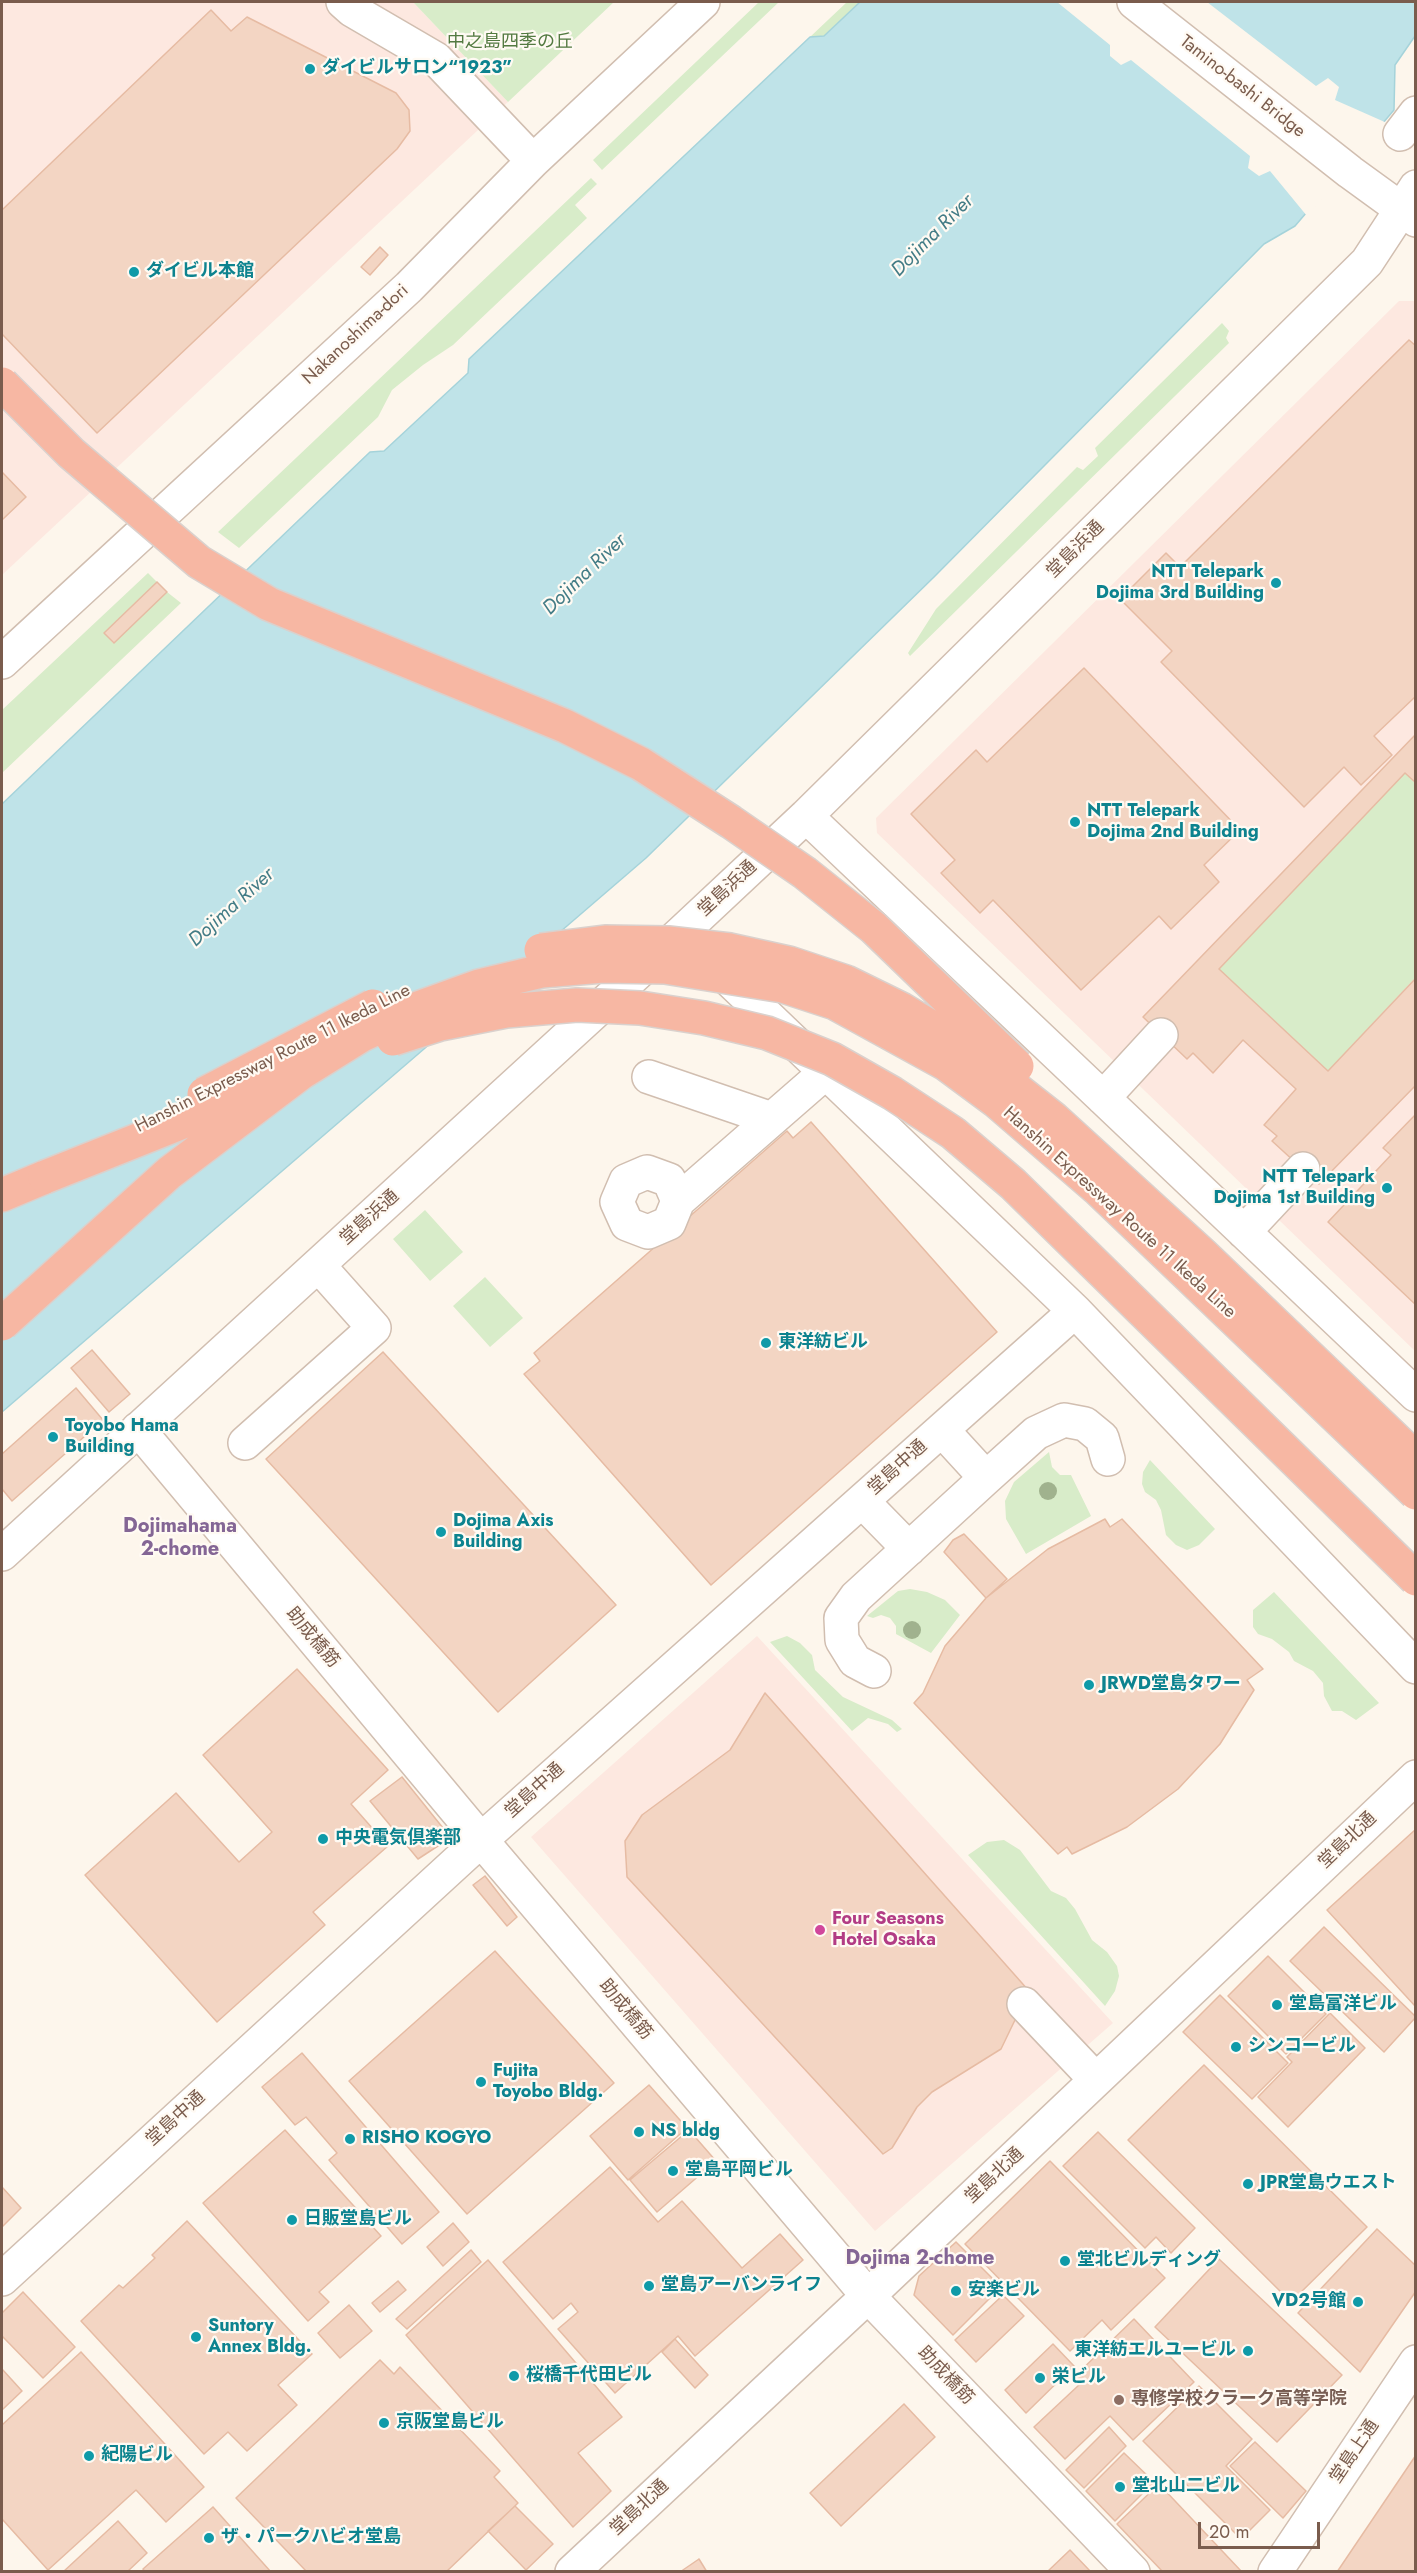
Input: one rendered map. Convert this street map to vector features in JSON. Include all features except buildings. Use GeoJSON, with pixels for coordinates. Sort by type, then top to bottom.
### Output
{"type":"FeatureCollection","features":[{"type":"Feature","properties":{"kind":"highway"},"geometry":{"type":"LineString","coordinates":[[2,384],[71,453],[199,562],[269,604],[566,726],[641,764],[805,873],[874,928],[1005,1054],[1202,1254]]}},
{"type":"Feature","properties":{"kind":"highway","name":"Hanshin Expressway Route 11 Ikeda Line"},"geometry":{"type":"LineString","coordinates":[[2,1195],[45,1177],[413,987],[476,964],[547,949],[605,942],[668,943],[730,950],[789,963],[846,982],[902,1009],[956,1042],[1007,1080],[1112,1170],[1416,1460]]}},
{"type":"Feature","properties":{"kind":"highway","name":"Hanshin Expressway Route 11 Ikeda Line"},"geometry":{"type":"LineString","coordinates":[[2,1324],[169,1173],[301,1073],[362,1035],[421,1006],[479,986],[542,971],[603,966],[665,967],[783,986],[835,1003],[946,1064],[996,1101],[1099,1190],[1416,1493]]}},
{"type":"Feature","properties":{"kind":"highway"},"geometry":{"type":"LineString","coordinates":[[45,1177],[375,1045],[440,1024],[506,1011],[577,1005],[640,1008],[704,1018],[767,1033],[832,1059],[892,1093],[953,1133],[1013,1184],[1416,1579]]}},
{"type":"Feature","properties":{"kind":"street"},"geometry":{"type":"LineString","coordinates":[[343,2],[352,10],[436,59],[533,161]]}},
{"type":"Feature","properties":{"kind":"street","name":"Nakanoshima-dori"},"geometry":{"type":"LineString","coordinates":[[2,662],[409,287],[533,161],[703,2]]}},
{"type":"Feature","properties":{"kind":"street","name":"Tamino-bashi Bridge"},"geometry":{"type":"LineString","coordinates":[[1134,2],[1350,172],[1411,206]]}},
{"type":"Feature","properties":{"kind":"street","name":"堂島浜通"},"geometry":{"type":"LineString","coordinates":[[2,1554],[806,816],[1367,262],[1411,206]]}},
{"type":"Feature","properties":{"kind":"street"},"geometry":{"type":"LineString","coordinates":[[806,816],[1416,1395]]}},
{"type":"Feature","properties":{"kind":"street"},"geometry":{"type":"LineString","coordinates":[[681,933],[1075,1311],[1416,1666]]}},
{"type":"Feature","properties":{"kind":"street"},"geometry":{"type":"LineString","coordinates":[[1103,1098],[1161,1035]]}},
{"type":"Feature","properties":{"kind":"street"},"geometry":{"type":"LineString","coordinates":[[678,1202],[826,1072]]}},
{"type":"Feature","properties":{"kind":"street"},"geometry":{"type":"LineString","coordinates":[[649,1077],[772,1119]]}},
{"type":"Feature","properties":{"kind":"street"},"geometry":{"type":"LineString","coordinates":[[1244,1232],[1303,1169]]}},
{"type":"Feature","properties":{"kind":"street"},"geometry":{"type":"LineString","coordinates":[[245,1443],[374,1328],[318,1265]]}},
{"type":"Feature","properties":{"kind":"street","name":"堂島中通"},"geometry":{"type":"LineString","coordinates":[[2,2278],[481,1840],[1075,1311]]}},
{"type":"Feature","properties":{"kind":"street"},"geometry":{"type":"LineString","coordinates":[[874,1671],[855,1661],[842,1640],[841,1618],[856,1597],[986,1478],[1036,1433],[1064,1420],[1085,1424],[1102,1438],[1108,1459]]}},
{"type":"Feature","properties":{"kind":"street","name":"助成橋筋"},"geometry":{"type":"LineString","coordinates":[[138,1429],[481,1840],[868,2296],[1133,2571]]}},
{"type":"Feature","properties":{"kind":"street"},"geometry":{"type":"LineString","coordinates":[[942,1430],[986,1478]]}},
{"type":"Feature","properties":{"kind":"street"},"geometry":{"type":"LineString","coordinates":[[862,1501],[909,1549]]}},
{"type":"Feature","properties":{"kind":"street","name":"堂島北通"},"geometry":{"type":"LineString","coordinates":[[572,2571],[868,2296],[1416,1777]]}},
{"type":"Feature","properties":{"kind":"street"},"geometry":{"type":"LineString","coordinates":[[1024,2004],[1096,2080]]}},
{"type":"Feature","properties":{"kind":"street","name":"堂島上通"},"geometry":{"type":"LineString","coordinates":[[1275,2571],[1416,2362]]}},
{"type":"Feature","properties":{"kind":"shaded area"},"geometry":{"type":"Polygon","coordinates":[[[2,2],[413,2],[508,102],[2,575],[2,2]]]}},
{"type":"Feature","properties":{"kind":"shaded area"},"geometry":{"type":"Polygon","coordinates":[[[1399,301],[1415,301],[1415,1351],[877,833],[876,818],[1399,301]]]}},
{"type":"Feature","properties":{"kind":"shaded area","name":"Four Seasons Hotel Osaka"},"geometry":{"type":"Polygon","coordinates":[[[757,1636],[1113,2023],[875,2231],[531,1837],[757,1636]]]}},
{"type":"Feature","properties":{"kind":"green space","name":"中之島四季の丘"},"geometry":{"type":"Polygon","coordinates":[[[413,2],[614,2],[508,102],[413,2]]]}},
{"type":"Feature","properties":{"kind":"green space"},"geometry":{"type":"Polygon","coordinates":[[[759,2],[779,2],[602,170],[593,160],[759,2]]]}},
{"type":"Feature","properties":{"kind":"green space"},"geometry":{"type":"Polygon","coordinates":[[[847,2],[860,2],[824,36],[810,37],[847,2]]]}},
{"type":"Feature","properties":{"kind":"green space"},"geometry":{"type":"Polygon","coordinates":[[[591,178],[597,184],[575,205],[587,218],[453,345],[392,390],[378,417],[239,548],[218,532],[591,178]]]}},
{"type":"Feature","properties":{"kind":"green space"},"geometry":{"type":"Polygon","coordinates":[[[1222,323],[1229,331],[1226,338],[1229,343],[910,656],[908,653],[936,609],[1077,467],[1083,470],[1098,456],[1095,448],[1222,323]]]}},
{"type":"Feature","properties":{"kind":"green space"},"geometry":{"type":"Polygon","coordinates":[[[148,573],[157,582],[104,633],[113,643],[167,592],[181,603],[2,773],[2,710],[148,573]]]}},
{"type":"Feature","properties":{"kind":"green space"},"geometry":{"type":"Polygon","coordinates":[[[1405,773],[1415,783],[1415,978],[1328,1071],[1219,969],[1405,773]]]}},
{"type":"Feature","properties":{"kind":"green space"},"geometry":{"type":"Polygon","coordinates":[[[425,1210],[463,1252],[430,1281],[393,1239],[425,1210]]]}},
{"type":"Feature","properties":{"kind":"green space"},"geometry":{"type":"Polygon","coordinates":[[[485,1277],[523,1318],[490,1347],[453,1306],[485,1277]]]}},
{"type":"Feature","properties":{"kind":"green space"},"geometry":{"type":"Polygon","coordinates":[[[1049,1452],[1052,1467],[1060,1475],[1071,1475],[1091,1516],[1026,1554],[1006,1519],[1005,1501],[1014,1482],[1049,1452]]]}},
{"type":"Feature","properties":{"kind":"green space"},"geometry":{"type":"Polygon","coordinates":[[[1150,1460],[1215,1529],[1199,1545],[1187,1550],[1176,1545],[1166,1535],[1161,1510],[1156,1500],[1145,1492],[1142,1484],[1143,1472],[1150,1460]]]}},
{"type":"Feature","properties":{"kind":"green space"},"geometry":{"type":"Polygon","coordinates":[[[910,1589],[927,1592],[945,1600],[960,1615],[931,1653],[896,1634],[896,1626],[890,1618],[881,1615],[873,1618],[867,1616],[898,1591],[910,1589]]]}},
{"type":"Feature","properties":{"kind":"green space"},"geometry":{"type":"Polygon","coordinates":[[[1274,1592],[1379,1703],[1356,1720],[1342,1711],[1332,1711],[1324,1696],[1323,1683],[1313,1671],[1294,1661],[1289,1652],[1272,1639],[1258,1634],[1253,1627],[1253,1610],[1274,1592]]]}},
{"type":"Feature","properties":{"kind":"green space"},"geometry":{"type":"Polygon","coordinates":[[[787,1636],[800,1643],[812,1655],[815,1670],[843,1697],[892,1720],[902,1729],[897,1732],[888,1724],[868,1718],[852,1731],[770,1642],[787,1636]]]}},
{"type":"Feature","properties":{"kind":"green space"},"geometry":{"type":"Polygon","coordinates":[[[1004,1840],[1020,1850],[1051,1891],[1066,1898],[1075,1909],[1092,1940],[1107,1952],[1117,1966],[1119,1976],[1115,1991],[1105,2006],[968,1855],[987,1842],[1004,1840]]]}},
{"type":"Feature","properties":{"kind":"water","name":"Dojima River"},"geometry":{"type":"Polygon","coordinates":[[[860,2],[1415,2],[1415,36],[1395,65],[1394,110],[1295,226],[1264,244],[934,577],[646,858],[2,1412],[2,804],[370,452],[384,451],[468,373],[469,359],[810,37],[824,36],[860,2]]]}},
{"type":"Feature","properties":{"kind":"pier"},"geometry":{"type":"Polygon","coordinates":[[[1057,2],[1207,2],[1316,86],[1328,78],[1339,87],[1335,100],[1387,123],[1307,216],[1270,171],[1259,176],[1248,168],[1250,156],[1131,60],[1121,65],[1110,56],[1110,45],[1057,2]]]}},
{"type":"Feature","properties":{"kind":"place","name":"ダイビルサロン“1923”"},"geometry":{"type":"Point","coordinates":[310,69]}},
{"type":"Feature","properties":{"kind":"place","name":"ダイビル本館"},"geometry":{"type":"Point","coordinates":[134,272]}},
{"type":"Feature","properties":{"kind":"place","name":"NTT Telepark Dojima 3rd Building"},"geometry":{"type":"Point","coordinates":[1276,583]}},
{"type":"Feature","properties":{"kind":"place","name":"NTT Telepark Dojima 2nd Building"},"geometry":{"type":"Point","coordinates":[1075,822]}},
{"type":"Feature","properties":{"kind":"place","name":"NTT Telepark Dojima 1st Building"},"geometry":{"type":"Point","coordinates":[1387,1188]}},
{"type":"Feature","properties":{"kind":"place","name":"東洋紡ビル"},"geometry":{"type":"Point","coordinates":[766,1343]}},
{"type":"Feature","properties":{"kind":"place","name":"Toyobo Hama Building"},"geometry":{"type":"Point","coordinates":[53,1437]}},
{"type":"Feature","properties":{"kind":"place","name":"Dojima Axis Building"},"geometry":{"type":"Point","coordinates":[441,1532]}},
{"type":"Feature","properties":{"kind":"place","name":"JRWD堂島タワー"},"geometry":{"type":"Point","coordinates":[1089,1685]}},
{"type":"Feature","properties":{"kind":"place","name":"中央電気倶楽部"},"geometry":{"type":"Point","coordinates":[323,1839]}},
{"type":"Feature","properties":{"kind":"place","name":"Four Seasons Hotel Osaka"},"geometry":{"type":"Point","coordinates":[820,1930]}},
{"type":"Feature","properties":{"kind":"place","name":"堂島富洋ビル"},"geometry":{"type":"Point","coordinates":[1277,2005]}},
{"type":"Feature","properties":{"kind":"place","name":"シンコービル"},"geometry":{"type":"Point","coordinates":[1236,2047]}},
{"type":"Feature","properties":{"kind":"place","name":"Fujita Toyobo Bldg."},"geometry":{"type":"Point","coordinates":[481,2082]}},
{"type":"Feature","properties":{"kind":"place","name":"NS bldg"},"geometry":{"type":"Point","coordinates":[639,2132]}},
{"type":"Feature","properties":{"kind":"place","name":"RISHO KOGYO"},"geometry":{"type":"Point","coordinates":[350,2139]}},
{"type":"Feature","properties":{"kind":"place","name":"堂島平岡ビル"},"geometry":{"type":"Point","coordinates":[673,2171]}},
{"type":"Feature","properties":{"kind":"place","name":"JPR堂島ウエスト"},"geometry":{"type":"Point","coordinates":[1248,2184]}},
{"type":"Feature","properties":{"kind":"place","name":"日販堂島ビル"},"geometry":{"type":"Point","coordinates":[292,2220]}},
{"type":"Feature","properties":{"kind":"place","name":"堂北ビルディング"},"geometry":{"type":"Point","coordinates":[1065,2261]}},
{"type":"Feature","properties":{"kind":"place","name":"堂島アーバンライフ"},"geometry":{"type":"Point","coordinates":[649,2286]}},
{"type":"Feature","properties":{"kind":"place","name":"安楽ビル"},"geometry":{"type":"Point","coordinates":[956,2291]}},
{"type":"Feature","properties":{"kind":"place","name":"VD2号館"},"geometry":{"type":"Point","coordinates":[1358,2302]}},
{"type":"Feature","properties":{"kind":"place","name":"Suntory Annex Bldg."},"geometry":{"type":"Point","coordinates":[196,2337]}},
{"type":"Feature","properties":{"kind":"place","name":"東洋紡エルユービル"},"geometry":{"type":"Point","coordinates":[1248,2351]}},
{"type":"Feature","properties":{"kind":"place","name":"桜橋千代田ビル"},"geometry":{"type":"Point","coordinates":[514,2376]}},
{"type":"Feature","properties":{"kind":"place","name":"栄ビル"},"geometry":{"type":"Point","coordinates":[1040,2378]}},
{"type":"Feature","properties":{"kind":"place","name":"専修学校クラーク高等学院"},"geometry":{"type":"Point","coordinates":[1119,2400]}},
{"type":"Feature","properties":{"kind":"place","name":"京阪堂島ビル"},"geometry":{"type":"Point","coordinates":[384,2423]}},
{"type":"Feature","properties":{"kind":"place","name":"紀陽ビル"},"geometry":{"type":"Point","coordinates":[89,2456]}},
{"type":"Feature","properties":{"kind":"place","name":"堂北山二ビル"},"geometry":{"type":"Point","coordinates":[1120,2487]}},
{"type":"Feature","properties":{"kind":"place","name":"ザ・パークハビオ堂島"},"geometry":{"type":"Point","coordinates":[209,2538]}},
{"type":"Feature","properties":{"kind":"district","name":"Dojimahama 2-chome"},"geometry":{"type":"Point","coordinates":[180,1538]}},
{"type":"Feature","properties":{"kind":"district","name":"Dojima 2-chome"},"geometry":{"type":"Point","coordinates":[920,2259]}}]}
